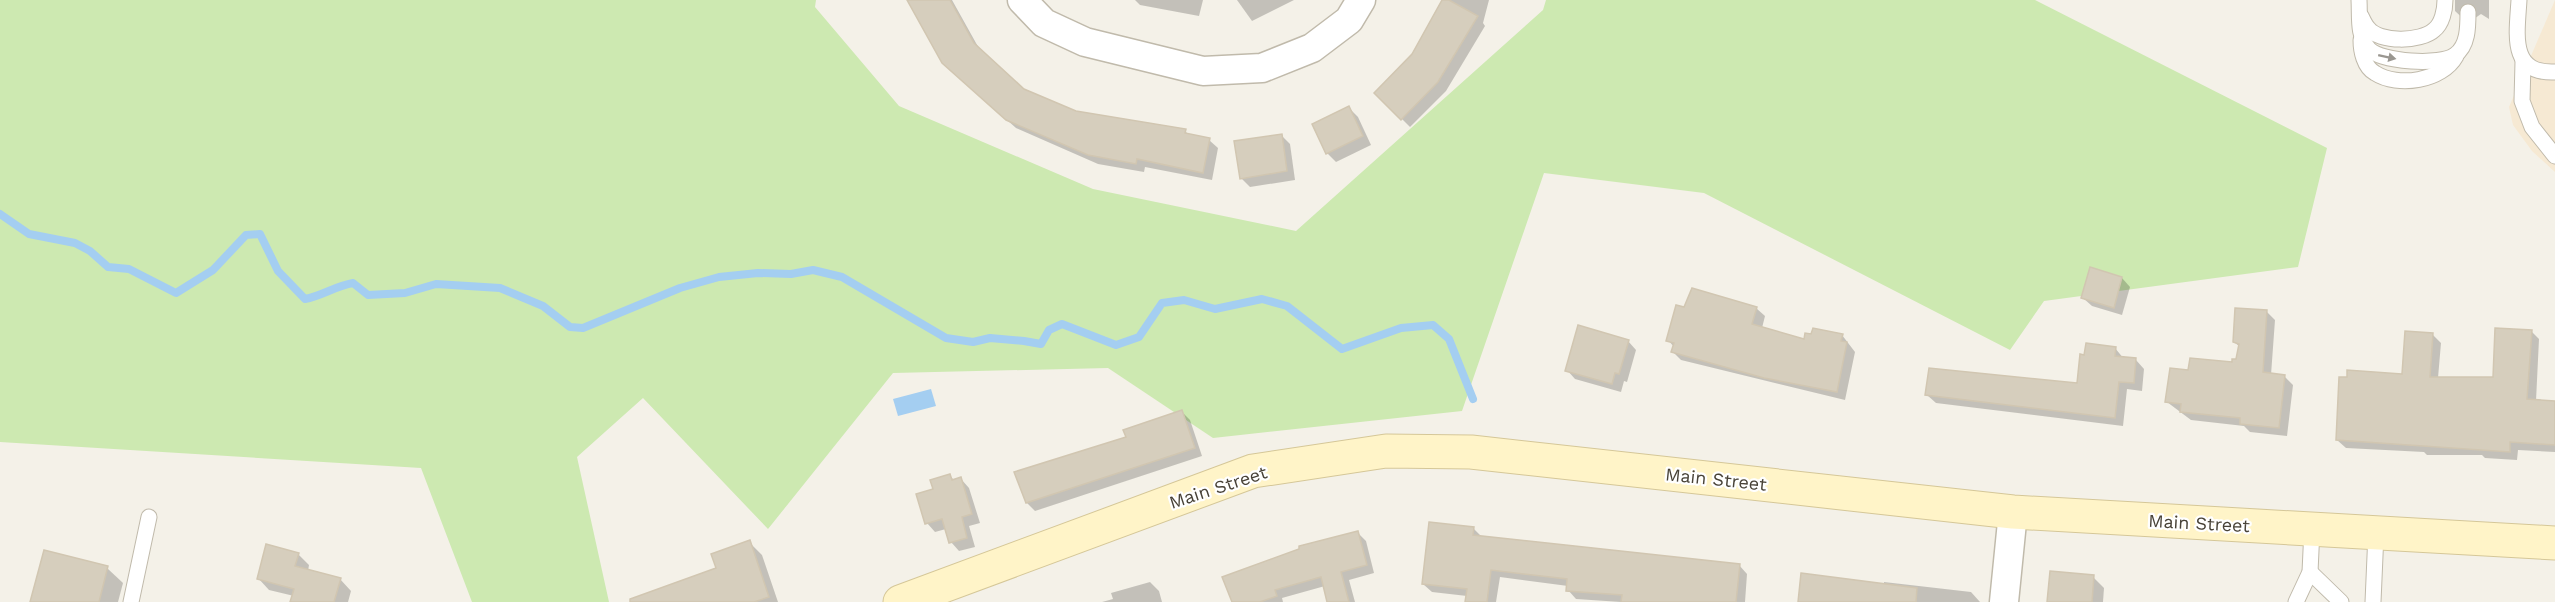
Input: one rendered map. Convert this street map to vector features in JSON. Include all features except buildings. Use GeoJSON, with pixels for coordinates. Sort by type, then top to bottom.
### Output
{"type":"FeatureCollection","features":[{"type":"Feature","properties":{"kind":"street"},"geometry":{"type":"LineString","coordinates":[[1022,0],[1044,23],[1085,42],[1203,72],[1262,68],[1312,48],[1349,20],[1361,0]]}},
{"type":"Feature","properties":{"kind":"street","name":"Main Street"},"geometry":{"type":"LineString","coordinates":[[900,602],[1253,471],[1386,451],[1471,452],[2013,512],[2555,543]]}},
{"type":"Feature","properties":{"kind":"street"},"geometry":{"type":"LineString","coordinates":[[2004,602],[2013,512]]}},
{"type":"Feature","properties":{"kind":"lane"},"geometry":{"type":"LineString","coordinates":[[2360,7],[2368,29],[2376,35],[2419,37],[2435,30],[2440,24],[2445,0]]}},
{"type":"Feature","properties":{"kind":"lane"},"geometry":{"type":"LineString","coordinates":[[2519,0],[2518,46],[2523,62],[2522,101],[2532,127],[2555,156]]}},
{"type":"Feature","properties":{"kind":"lane"},"geometry":{"type":"LineString","coordinates":[[2360,7],[2361,34],[2371,51],[2382,57],[2432,62],[2448,59],[2457,54],[2468,32],[2468,12]]}},
{"type":"Feature","properties":{"kind":"lane"},"geometry":{"type":"LineString","coordinates":[[2523,62],[2537,73],[2555,72]]}},
{"type":"Feature","properties":{"kind":"lane"},"geometry":{"type":"LineString","coordinates":[[131,602],[149,517]]}},
{"type":"Feature","properties":{"kind":"lane"},"geometry":{"type":"LineString","coordinates":[[2296,602],[2310,572],[2312,529]]}},
{"type":"Feature","properties":{"kind":"lane"},"geometry":{"type":"LineString","coordinates":[[2373,602],[2376,533]]}},
{"type":"Feature","properties":{"kind":"lane"},"geometry":{"type":"LineString","coordinates":[[2310,572],[2341,602]]}},
{"type":"Feature","properties":{"kind":"shaded area"},"geometry":{"type":"Polygon","coordinates":[[[2555,0],[2555,172],[2532,151],[2513,125],[2509,107],[2555,0]]]}},
{"type":"Feature","properties":{"kind":"green space"},"geometry":{"type":"Polygon","coordinates":[[[0,0],[816,0],[815,7],[899,106],[1093,189],[1296,231],[1543,10],[1546,0],[2035,0],[2327,148],[2298,267],[2044,301],[2010,350],[1704,193],[1544,173],[1462,411],[1213,438],[1108,368],[893,373],[768,529],[643,398],[577,457],[609,602],[472,602],[421,468],[0,442],[0,0]]]}},
{"type":"Feature","properties":{"kind":"water"},"geometry":{"type":"Polygon","coordinates":[[[931,389],[936,406],[898,416],[893,399],[931,389]]]}},
{"type":"Feature","properties":{"kind":"waterway"},"geometry":{"type":"LineString","coordinates":[[0,214],[29,234],[75,243],[90,251],[108,267],[129,269],[176,293],[213,270],[246,235],[260,234],[278,271],[305,299],[353,283],[368,295],[405,293],[436,284],[500,288],[543,306],[570,327],[583,328],[680,288],[719,277],[758,273],[791,274],[813,270],[842,277],[946,338],[973,342],[990,338],[1041,344],[1049,330],[1062,324],[1116,345],[1139,337],[1162,303],[1184,300],[1215,309],[1262,299],[1287,306],[1342,349],[1401,328],[1433,325],[1449,339],[1473,399]]}}]}
